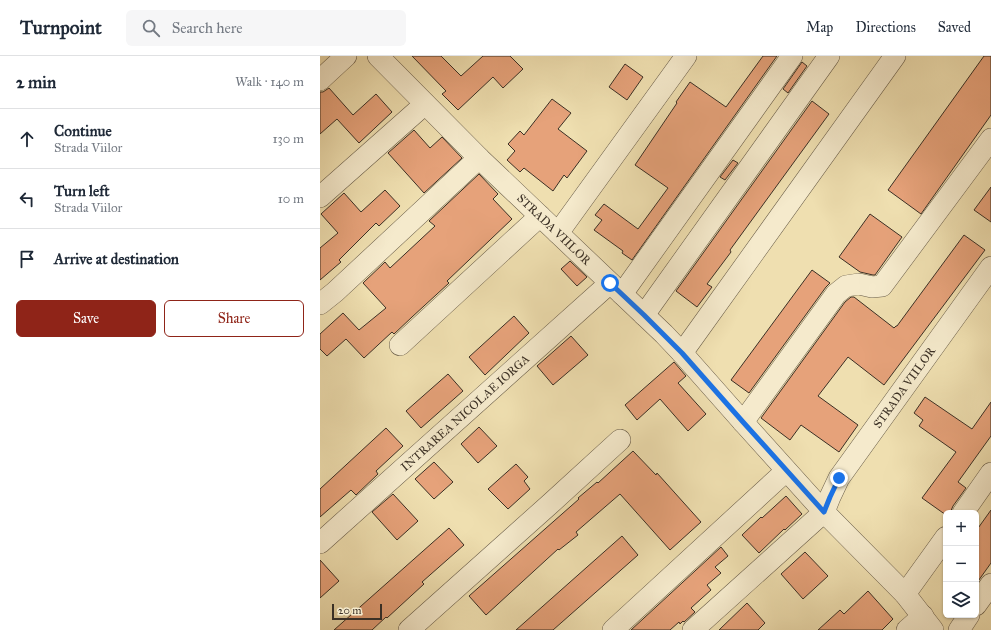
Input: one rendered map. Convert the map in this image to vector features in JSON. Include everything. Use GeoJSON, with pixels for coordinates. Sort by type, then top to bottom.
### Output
{"type":"FeatureCollection","features":[{"type":"Feature","properties":{"kind":"street"},"geometry":{"type":"LineString","coordinates":[[320,80],[346,56]]}},
{"type":"Feature","properties":{"kind":"street","name":"STRADA VIILOR"},"geometry":{"type":"LineString","coordinates":[[378,56],[479,158],[682,353],[786,471],[905,594],[928,623]]}},
{"type":"Feature","properties":{"kind":"street"},"geometry":{"type":"LineString","coordinates":[[558,233],[686,56]]}},
{"type":"Feature","properties":{"kind":"street","name":"INTRAREA NICOLAE IORGA"},"geometry":{"type":"LineString","coordinates":[[320,543],[616,288],[792,56]]}},
{"type":"Feature","properties":{"kind":"street"},"geometry":{"type":"LineString","coordinates":[[644,315],[829,56]]}},
{"type":"Feature","properties":{"kind":"street"},"geometry":{"type":"LineString","coordinates":[[682,353],[895,56]]}},
{"type":"Feature","properties":{"kind":"street"},"geometry":{"type":"LineString","coordinates":[[320,197],[425,104]]}},
{"type":"Feature","properties":{"kind":"street"},"geometry":{"type":"LineString","coordinates":[[743,422],[836,294],[846,286],[859,284],[872,287],[882,286],[991,139]]}},
{"type":"Feature","properties":{"kind":"street"},"geometry":{"type":"LineString","coordinates":[[320,304],[335,292],[479,158]]}},
{"type":"Feature","properties":{"kind":"street"},"geometry":{"type":"LineString","coordinates":[[400,345],[540,216]]}},
{"type":"Feature","properties":{"kind":"street","name":"STRADA VIILOR"},"geometry":{"type":"LineString","coordinates":[[824,512],[839,478],[991,268]]}},
{"type":"Feature","properties":{"kind":"street"},"geometry":{"type":"LineString","coordinates":[[409,630],[620,440]]}},
{"type":"Feature","properties":{"kind":"street"},"geometry":{"type":"LineString","coordinates":[[612,630],[786,471]]}},
{"type":"Feature","properties":{"kind":"street"},"geometry":{"type":"LineString","coordinates":[[965,510],[991,474]]}},
{"type":"Feature","properties":{"kind":"street"},"geometry":{"type":"LineString","coordinates":[[693,630],[824,512]]}},
{"type":"Feature","properties":{"kind":"street"},"geometry":{"type":"LineString","coordinates":[[905,594],[943,541]]}},
{"type":"Feature","properties":{"kind":"street"},"geometry":{"type":"LineString","coordinates":[[979,601],[991,584]]}},
{"type":"Feature","properties":{"kind":"street"},"geometry":{"type":"LineString","coordinates":[[959,630],[967,618]]}},
{"type":"Feature","properties":{"kind":"street"},"geometry":{"type":"LineString","coordinates":[[907,630],[928,623]]}},
{"type":"Feature","properties":{"kind":"building"},"geometry":{"type":"Polygon","coordinates":[[[412,56],[441,56],[461,76],[483,56],[510,56],[523,69],[503,88],[493,77],[458,110],[442,94],[446,91],[412,56]]]}},
{"type":"Feature","properties":{"kind":"building"},"geometry":{"type":"Polygon","coordinates":[[[763,56],[777,56],[632,260],[622,253],[623,251],[594,230],[602,220],[595,215],[604,204],[638,229],[668,188],[635,165],[690,82],[726,107],[763,56]]]}},
{"type":"Feature","properties":{"kind":"building"},"geometry":{"type":"Polygon","coordinates":[[[984,56],[991,56],[991,115],[921,214],[888,190],[984,56]]]}},
{"type":"Feature","properties":{"kind":"building"},"geometry":{"type":"Polygon","coordinates":[[[802,62],[807,66],[788,93],[783,89],[802,62]]]}},
{"type":"Feature","properties":{"kind":"building"},"geometry":{"type":"Polygon","coordinates":[[[625,64],[643,77],[627,100],[609,87],[625,64]]]}},
{"type":"Feature","properties":{"kind":"building"},"geometry":{"type":"Polygon","coordinates":[[[329,88],[353,115],[376,94],[392,112],[359,143],[337,119],[320,134],[320,92],[323,92],[329,88]]]}},
{"type":"Feature","properties":{"kind":"building"},"geometry":{"type":"Polygon","coordinates":[[[552,99],[571,113],[558,129],[587,151],[567,178],[564,175],[553,191],[524,168],[520,172],[507,160],[515,151],[508,144],[520,131],[524,135],[552,99]]]}},
{"type":"Feature","properties":{"kind":"building"},"geometry":{"type":"Polygon","coordinates":[[[812,101],[829,114],[730,250],[731,252],[707,284],[712,287],[697,307],[676,291],[812,101]]]}},
{"type":"Feature","properties":{"kind":"building"},"geometry":{"type":"Polygon","coordinates":[[[414,130],[430,148],[442,137],[462,158],[424,193],[388,153],[414,130]]]}},
{"type":"Feature","properties":{"kind":"building"},"geometry":{"type":"Polygon","coordinates":[[[733,160],[738,163],[725,180],[720,177],[733,160]]]}},
{"type":"Feature","properties":{"kind":"building"},"geometry":{"type":"Polygon","coordinates":[[[479,174],[498,194],[493,199],[512,219],[447,281],[449,283],[394,334],[392,332],[364,358],[346,339],[327,356],[320,349],[320,334],[343,313],[359,330],[386,308],[363,283],[385,262],[390,268],[435,226],[429,221],[479,174]]]}},
{"type":"Feature","properties":{"kind":"building"},"geometry":{"type":"Polygon","coordinates":[[[991,187],[991,222],[974,210],[991,187]]]}},
{"type":"Feature","properties":{"kind":"building"},"geometry":{"type":"Polygon","coordinates":[[[385,190],[400,206],[379,226],[376,223],[339,260],[341,262],[320,280],[320,248],[338,233],[321,214],[344,193],[361,212],[385,190]]]}},
{"type":"Feature","properties":{"kind":"building"},"geometry":{"type":"Polygon","coordinates":[[[870,214],[902,237],[875,275],[860,272],[839,257],[870,214]]]}},
{"type":"Feature","properties":{"kind":"building"},"geometry":{"type":"Polygon","coordinates":[[[964,235],[985,250],[884,385],[848,357],[818,396],[858,425],[839,452],[801,425],[790,440],[761,418],[845,302],[851,297],[854,297],[894,328],[964,235]]]}},
{"type":"Feature","properties":{"kind":"building"},"geometry":{"type":"Polygon","coordinates":[[[570,261],[587,277],[577,286],[561,269],[570,261]]]}},
{"type":"Feature","properties":{"kind":"building"},"geometry":{"type":"Polygon","coordinates":[[[812,270],[830,283],[749,393],[731,380],[812,270]]]}},
{"type":"Feature","properties":{"kind":"building"},"geometry":{"type":"Polygon","coordinates":[[[514,316],[529,333],[485,375],[469,357],[514,316]]]}},
{"type":"Feature","properties":{"kind":"building"},"geometry":{"type":"Polygon","coordinates":[[[571,336],[588,355],[553,385],[537,366],[571,336]]]}},
{"type":"Feature","properties":{"kind":"building"},"geometry":{"type":"Polygon","coordinates":[[[674,362],[686,376],[678,383],[706,414],[688,431],[660,399],[637,420],[625,405],[674,362]]]}},
{"type":"Feature","properties":{"kind":"building"},"geometry":{"type":"Polygon","coordinates":[[[448,374],[463,391],[421,428],[406,411],[448,374]]]}},
{"type":"Feature","properties":{"kind":"building"},"geometry":{"type":"Polygon","coordinates":[[[925,397],[972,429],[991,402],[991,436],[958,482],[966,488],[951,510],[943,510],[943,513],[922,498],[956,452],[919,426],[923,420],[914,413],[925,397]]]}},
{"type":"Feature","properties":{"kind":"building"},"geometry":{"type":"Polygon","coordinates":[[[479,427],[497,446],[478,463],[461,444],[479,427]]]}},
{"type":"Feature","properties":{"kind":"building"},"geometry":{"type":"Polygon","coordinates":[[[386,428],[403,446],[376,471],[378,474],[356,495],[351,490],[320,517],[320,489],[386,428]]]}},
{"type":"Feature","properties":{"kind":"building"},"geometry":{"type":"Polygon","coordinates":[[[633,451],[656,475],[657,473],[701,522],[670,550],[620,494],[576,532],[578,535],[559,550],[558,549],[486,615],[469,596],[579,499],[578,498],[597,482],[598,483],[633,451]]]}},
{"type":"Feature","properties":{"kind":"building"},"geometry":{"type":"Polygon","coordinates":[[[434,462],[453,482],[434,499],[415,479],[434,462]]]}},
{"type":"Feature","properties":{"kind":"building"},"geometry":{"type":"Polygon","coordinates":[[[516,464],[528,477],[524,481],[530,489],[508,509],[488,489],[516,464]]]}},
{"type":"Feature","properties":{"kind":"building"},"geometry":{"type":"Polygon","coordinates":[[[393,494],[418,521],[397,540],[372,512],[393,494]]]}},
{"type":"Feature","properties":{"kind":"building"},"geometry":{"type":"Polygon","coordinates":[[[786,496],[802,514],[759,553],[742,535],[786,496]]]}},
{"type":"Feature","properties":{"kind":"building"},"geometry":{"type":"Polygon","coordinates":[[[991,510],[991,563],[979,580],[979,546],[979,527],[991,510]]]}},
{"type":"Feature","properties":{"kind":"building"},"geometry":{"type":"Polygon","coordinates":[[[449,528],[464,545],[422,582],[424,584],[387,618],[386,617],[372,630],[334,630],[449,528]]]}},
{"type":"Feature","properties":{"kind":"building"},"geometry":{"type":"Polygon","coordinates":[[[622,536],[638,555],[553,630],[516,630],[622,536]]]}},
{"type":"Feature","properties":{"kind":"building"},"geometry":{"type":"Polygon","coordinates":[[[721,547],[728,556],[715,567],[721,573],[707,585],[711,590],[691,608],[695,612],[684,622],[683,621],[680,624],[679,622],[670,630],[631,630],[721,547]]]}},
{"type":"Feature","properties":{"kind":"building"},"geometry":{"type":"Polygon","coordinates":[[[805,552],[828,576],[803,599],[781,574],[805,552]]]}},
{"type":"Feature","properties":{"kind":"building"},"geometry":{"type":"Polygon","coordinates":[[[320,560],[339,581],[320,598],[320,560]]]}},
{"type":"Feature","properties":{"kind":"building"},"geometry":{"type":"Polygon","coordinates":[[[868,591],[893,619],[882,630],[818,630],[840,610],[844,614],[868,591]]]}},
{"type":"Feature","properties":{"kind":"building"},"geometry":{"type":"Polygon","coordinates":[[[747,603],[765,623],[758,630],[719,630],[747,603]]]}},
{"type":"Feature","properties":{"kind":"route"},"geometry":{"type":"LineString","coordinates":[[610,283],[682,353],[824,512],[839,478]]}}]}
